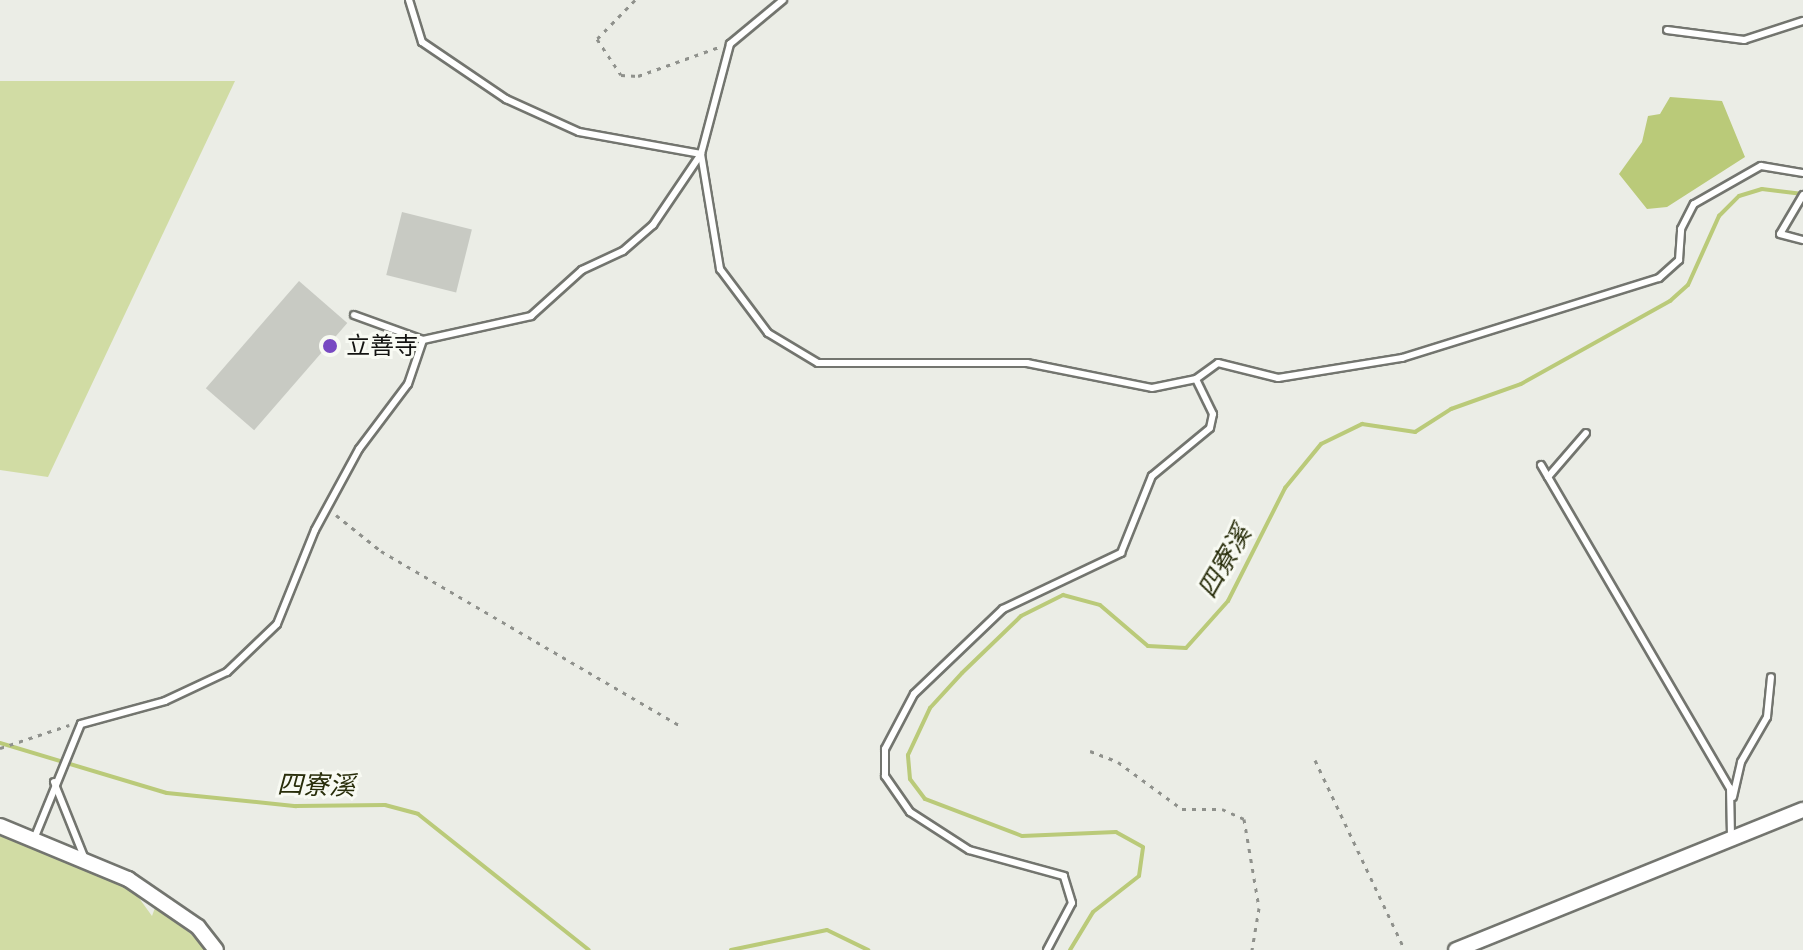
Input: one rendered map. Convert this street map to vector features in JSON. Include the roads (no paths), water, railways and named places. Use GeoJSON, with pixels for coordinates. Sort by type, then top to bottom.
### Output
{"type":"FeatureCollection","features":[{"type":"Feature","properties":{"kind":"street"},"geometry":{"type":"LineString","coordinates":[[1456,950],[1803,810]]}},
{"type":"Feature","properties":{"kind":"street"},"geometry":{"type":"LineString","coordinates":[[0,826],[85,859],[198,927],[216,950]]}},
{"type":"Feature","properties":{"kind":"lane"},"geometry":{"type":"LineString","coordinates":[[409,0],[422,42],[506,99],[579,132],[701,154]]}},
{"type":"Feature","properties":{"kind":"lane"},"geometry":{"type":"LineString","coordinates":[[354,315],[423,340],[531,316],[582,270],[623,251],[653,225],[701,154],[730,44],[783,0]]}},
{"type":"Feature","properties":{"kind":"lane"},"geometry":{"type":"LineString","coordinates":[[1667,30],[1744,40],[1803,21]]}},
{"type":"Feature","properties":{"kind":"lane"},"geometry":{"type":"LineString","coordinates":[[701,154],[720,269],[768,333],[801,359],[962,368],[1027,363],[1152,388],[1196,379],[1218,363],[1278,378],[1402,358],[1659,278],[1679,260],[1681,229],[1694,204],[1761,166],[1803,173]]}},
{"type":"Feature","properties":{"kind":"lane"},"geometry":{"type":"LineString","coordinates":[[1802,197],[1780,234],[1803,240]]}},
{"type":"Feature","properties":{"kind":"lane"},"geometry":{"type":"LineString","coordinates":[[34,839],[54,782],[81,724],[165,701],[252,654],[277,624],[328,506],[408,384],[423,340]]}},
{"type":"Feature","properties":{"kind":"lane"},"geometry":{"type":"LineString","coordinates":[[1047,950],[1072,903],[1064,876],[969,850],[910,812],[888,784],[885,749],[914,694],[1003,609],[1121,553],[1152,476],[1210,428],[1213,414],[1196,379]]}},
{"type":"Feature","properties":{"kind":"lane"},"geometry":{"type":"LineString","coordinates":[[1548,477],[1586,433]]}},
{"type":"Feature","properties":{"kind":"lane"},"geometry":{"type":"LineString","coordinates":[[1541,465],[1733,797]]}},
{"type":"Feature","properties":{"kind":"lane"},"geometry":{"type":"LineString","coordinates":[[1731,837],[1733,797],[1741,762],[1767,717],[1771,677]]}},
{"type":"Feature","properties":{"kind":"lane"},"geometry":{"type":"LineString","coordinates":[[54,782],[85,859]]}},
{"type":"Feature","properties":{"kind":"waterway","name":"四寮溪"},"geometry":{"type":"LineString","coordinates":[[1070,950],[1093,912],[1139,876],[1143,847],[1116,832],[1022,836],[925,799],[910,779],[908,755],[930,708],[962,673],[1021,616],[1063,595],[1100,605],[1148,646],[1186,648],[1228,601],[1285,488],[1321,444],[1362,424],[1415,432],[1451,409],[1521,384],[1670,301],[1688,285],[1719,216],[1739,196],[1762,189],[1803,194]]}},
{"type":"Feature","properties":{"kind":"waterway","name":"四寮溪"},"geometry":{"type":"LineString","coordinates":[[0,743],[167,793],[296,806],[385,805],[418,814],[589,950]]}},
{"type":"Feature","properties":{"kind":"waterway","name":"四寮溪"},"geometry":{"type":"LineString","coordinates":[[731,950],[827,930],[868,950]]}},
{"type":"Feature","properties":{"kind":"place","name":"立善寺"},"geometry":{"type":"Point","coordinates":[330,346]}}]}
